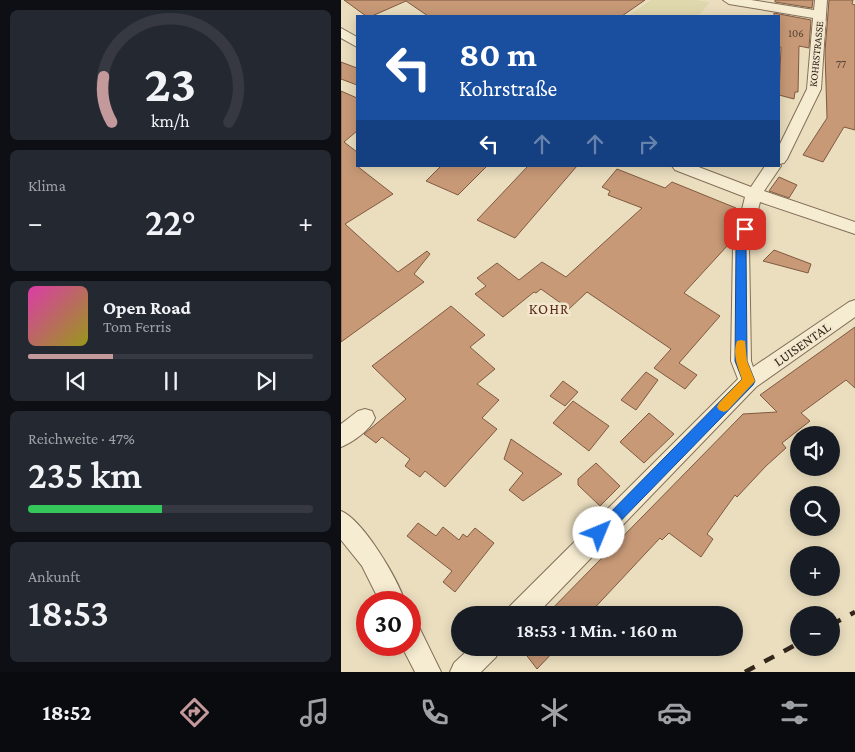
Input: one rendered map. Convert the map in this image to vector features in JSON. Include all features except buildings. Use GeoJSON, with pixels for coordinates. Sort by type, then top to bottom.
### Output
{"type":"FeatureCollection","features":[{"type":"Feature","properties":{"kind":"street"},"geometry":{"type":"LineString","coordinates":[[729,0],[820,15]]}},
{"type":"Feature","properties":{"kind":"street","name":"KOHRSTRASSE"},"geometry":{"type":"LineString","coordinates":[[780,157],[814,89],[821,0]]}},
{"type":"Feature","properties":{"kind":"street"},"geometry":{"type":"LineString","coordinates":[[747,15],[752,4]]}},
{"type":"Feature","properties":{"kind":"street"},"geometry":{"type":"LineString","coordinates":[[341,32],[356,42]]}},
{"type":"Feature","properties":{"kind":"street"},"geometry":{"type":"LineString","coordinates":[[684,167],[754,194],[855,228]]}},
{"type":"Feature","properties":{"kind":"street"},"geometry":{"type":"LineString","coordinates":[[528,606],[749,381],[741,361],[741,246],[754,194],[772,167]]}},
{"type":"Feature","properties":{"kind":"street","name":"LUISENTAL"},"geometry":{"type":"LineString","coordinates":[[749,381],[855,307]]}},
{"type":"Feature","properties":{"kind":"street"},"geometry":{"type":"LineString","coordinates":[[341,437],[365,418]]}},
{"type":"Feature","properties":{"kind":"street"},"geometry":{"type":"LineString","coordinates":[[341,522],[370,558],[387,591]]}},
{"type":"Feature","properties":{"kind":"street"},"geometry":{"type":"LineString","coordinates":[[420,656],[428,672]]}},
{"type":"Feature","properties":{"kind":"street"},"geometry":{"type":"LineString","coordinates":[[463,672],[479,656]]}},
{"type":"Feature","properties":{"kind":"shaded area"},"geometry":{"type":"Polygon","coordinates":[[[651,0],[696,0],[710,2],[699,15],[629,15],[651,0]]]}},
{"type":"Feature","properties":{"kind":"railway"},"geometry":{"type":"LineString","coordinates":[[840,620],[855,612]]}},
{"type":"Feature","properties":{"kind":"railway"},"geometry":{"type":"LineString","coordinates":[[745,672],[790,648]]}},
{"type":"Feature","properties":{"kind":"slow traffic"},"geometry":{"type":"LineString","coordinates":[[724,407],[749,381],[741,361],[741,345]]}},
{"type":"Feature","properties":{"kind":"district","name":"KOHR"},"geometry":{"type":"Point","coordinates":[549,309]}},
{"type":"Feature","properties":{"kind":"route"},"geometry":{"type":"LineString","coordinates":[[599,533],[749,381],[741,361],[741,246],[745,229]]}}]}
